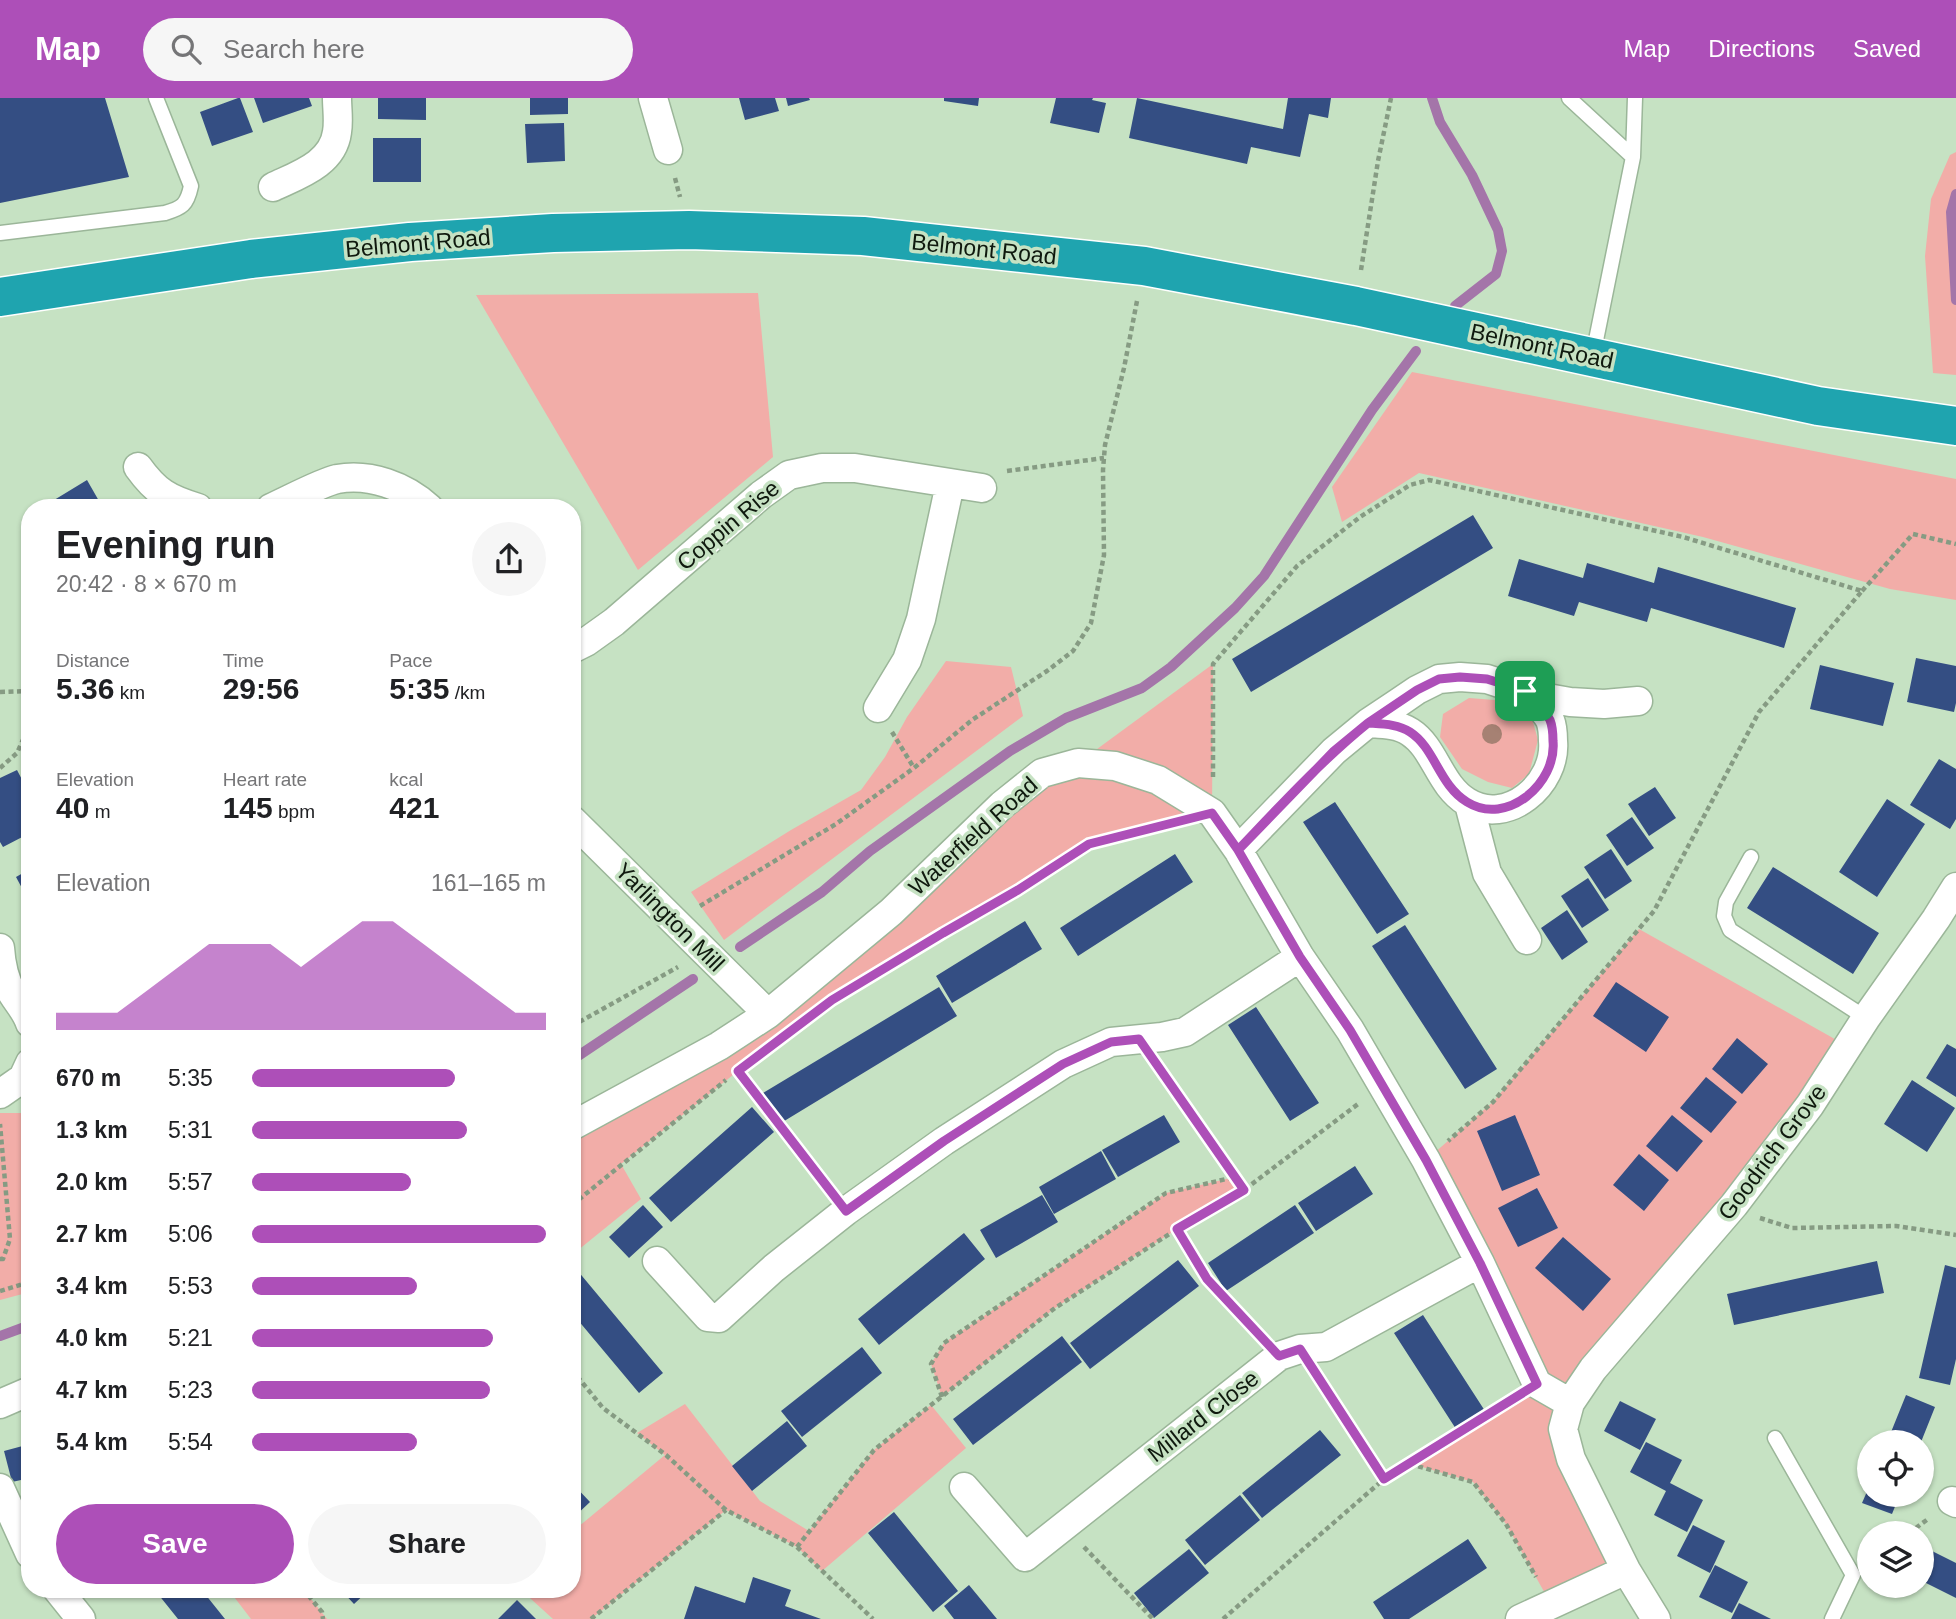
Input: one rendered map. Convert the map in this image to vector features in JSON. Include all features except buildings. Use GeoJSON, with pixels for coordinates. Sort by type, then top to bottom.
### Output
{"type":"FeatureCollection","features":[{"type":"Feature","properties":{"kind":"highway","name":"Belmont Road"},"geometry":{"type":"LineString","coordinates":[[0,297],[251,259],[410,242],[553,233],[689,230],[863,236],[1144,266],[1356,306],[1818,406],[1956,426]]}},
{"type":"Feature","properties":{"kind":"street"},"geometry":{"type":"LineString","coordinates":[[273,187],[316,166],[330,152],[338,133],[337,98]]}},
{"type":"Feature","properties":{"kind":"street"},"geometry":{"type":"LineString","coordinates":[[653,98],[668,150]]}},
{"type":"Feature","properties":{"kind":"street"},"geometry":{"type":"LineString","coordinates":[[138,467],[161,493],[174,499]]}},
{"type":"Feature","properties":{"kind":"street","name":"Coppin Rise"},"geometry":{"type":"LineString","coordinates":[[581,644],[614,622],[761,495],[789,475],[821,468],[855,468],[982,488]]}},
{"type":"Feature","properties":{"kind":"street"},"geometry":{"type":"LineString","coordinates":[[292,499],[336,480],[367,478],[401,488],[416,499]]}},
{"type":"Feature","properties":{"kind":"street"},"geometry":{"type":"LineString","coordinates":[[878,708],[906,660],[921,619],[950,484]]}},
{"type":"Feature","properties":{"kind":"street"},"geometry":{"type":"LineString","coordinates":[[1238,850],[1334,751],[1368,723],[1417,690],[1439,679],[1487,679],[1542,697],[1570,702],[1604,704],[1638,701]]}},
{"type":"Feature","properties":{"kind":"street"},"geometry":{"type":"LineString","coordinates":[[1368,723],[1390,725],[1410,732],[1425,748],[1453,792],[1469,804],[1488,809],[1513,806],[1533,792],[1549,768],[1554,744],[1550,720],[1525,691]]}},
{"type":"Feature","properties":{"kind":"street","name":"Waterfield Road"},"geometry":{"type":"LineString","coordinates":[[581,1121],[719,1046],[768,1014],[891,912],[1002,804],[1042,773],[1078,763],[1115,766],[1158,780],[1212,813],[1238,850],[1300,957],[1350,1030],[1426,1160],[1480,1263],[1537,1384]]}},
{"type":"Feature","properties":{"kind":"street"},"geometry":{"type":"LineString","coordinates":[[1469,804],[1487,873],[1527,940]]}},
{"type":"Feature","properties":{"kind":"street","name":"Yarlington Mill"},"geometry":{"type":"LineString","coordinates":[[581,830],[768,1014]]}},
{"type":"Feature","properties":{"kind":"street","name":"Goodrich Grove"},"geometry":{"type":"LineString","coordinates":[[1570,1403],[1593,1369],[1734,1205],[1810,1105],[1956,887]]}},
{"type":"Feature","properties":{"kind":"street"},"geometry":{"type":"LineString","coordinates":[[0,948],[2,967],[11,992],[21,1007]]}},
{"type":"Feature","properties":{"kind":"street"},"geometry":{"type":"LineString","coordinates":[[657,1261],[708,1317],[719,1318],[774,1268],[846,1211],[944,1141],[1063,1064],[1111,1042],[1185,1032],[1300,957]]}},
{"type":"Feature","properties":{"kind":"street"},"geometry":{"type":"LineString","coordinates":[[0,1094],[21,1079]]}},
{"type":"Feature","properties":{"kind":"street","name":"Millard Close"},"geometry":{"type":"LineString","coordinates":[[964,1487],[1026,1557],[1289,1353],[1326,1347],[1480,1263]]}},
{"type":"Feature","properties":{"kind":"street"},"geometry":{"type":"LineString","coordinates":[[1537,1384],[1570,1403],[1563,1429],[1571,1459],[1626,1570],[1656,1619]]}},
{"type":"Feature","properties":{"kind":"street"},"geometry":{"type":"LineString","coordinates":[[0,1404],[21,1395]]}},
{"type":"Feature","properties":{"kind":"street"},"geometry":{"type":"LineString","coordinates":[[0,1488],[21,1534]]}},
{"type":"Feature","properties":{"kind":"street"},"geometry":{"type":"LineString","coordinates":[[1520,1619],[1626,1570]]}},
{"type":"Feature","properties":{"kind":"street"},"geometry":{"type":"LineString","coordinates":[[64,1598],[81,1619]]}},
{"type":"Feature","properties":{"kind":"lane"},"geometry":{"type":"LineString","coordinates":[[0,233],[165,213],[179,209],[188,199],[191,186],[156,98]]}},
{"type":"Feature","properties":{"kind":"lane"},"geometry":{"type":"LineString","coordinates":[[1569,98],[1633,157]]}},
{"type":"Feature","properties":{"kind":"lane"},"geometry":{"type":"LineString","coordinates":[[1593,357],[1633,157],[1636,98]]}},
{"type":"Feature","properties":{"kind":"lane"},"geometry":{"type":"LineString","coordinates":[[1751,858],[1726,902],[1724,916],[1730,930],[1866,1018]]}},
{"type":"Feature","properties":{"kind":"lane"},"geometry":{"type":"LineString","coordinates":[[1775,1438],[1853,1575],[1832,1619]]}},
{"type":"Feature","properties":{"kind":"path"},"geometry":{"type":"LineString","coordinates":[[1356,306],[1365,237],[1391,98]]}},
{"type":"Feature","properties":{"kind":"path"},"geometry":{"type":"LineString","coordinates":[[668,150],[689,230]]}},
{"type":"Feature","properties":{"kind":"path"},"geometry":{"type":"LineString","coordinates":[[675,922],[836,824],[914,768],[972,720],[1073,651],[1091,623],[1104,555],[1105,445],[1124,368],[1144,266]]}},
{"type":"Feature","properties":{"kind":"path"},"geometry":{"type":"LineString","coordinates":[[982,488],[997,472],[1104,458]]}},
{"type":"Feature","properties":{"kind":"path"},"geometry":{"type":"LineString","coordinates":[[1862,591],[1913,534],[1956,544]]}},
{"type":"Feature","properties":{"kind":"path"},"geometry":{"type":"LineString","coordinates":[[0,692],[21,691]]}},
{"type":"Feature","properties":{"kind":"path"},"geometry":{"type":"LineString","coordinates":[[878,708],[914,768]]}},
{"type":"Feature","properties":{"kind":"path"},"geometry":{"type":"LineString","coordinates":[[0,768],[17,753],[21,744]]}},
{"type":"Feature","properties":{"kind":"path"},"geometry":{"type":"LineString","coordinates":[[844,993],[1018,890],[1089,844],[1212,813]]}},
{"type":"Feature","properties":{"kind":"path"},"geometry":{"type":"LineString","coordinates":[[581,1021],[675,969],[703,949]]}},
{"type":"Feature","properties":{"kind":"path"},"geometry":{"type":"LineString","coordinates":[[1139,1039],[1244,1190]]}},
{"type":"Feature","properties":{"kind":"path"},"geometry":{"type":"LineString","coordinates":[[719,1046],[846,1211]]}},
{"type":"Feature","properties":{"kind":"path"},"geometry":{"type":"LineString","coordinates":[[738,1071],[748,1063]]}},
{"type":"Feature","properties":{"kind":"path"},"geometry":{"type":"LineString","coordinates":[[581,1198],[727,1080]]}},
{"type":"Feature","properties":{"kind":"path"},"geometry":{"type":"LineString","coordinates":[[797,1547],[874,1450],[1055,1308],[1177,1229],[1244,1190],[1383,1086]]}},
{"type":"Feature","properties":{"kind":"path"},"geometry":{"type":"LineString","coordinates":[[0,1124],[10,1239],[0,1259]]}},
{"type":"Feature","properties":{"kind":"path"},"geometry":{"type":"LineString","coordinates":[[942,1397],[931,1364],[944,1343],[1166,1194],[1235,1177]]}},
{"type":"Feature","properties":{"kind":"path"},"geometry":{"type":"LineString","coordinates":[[1734,1205],[1765,1221],[1792,1228],[1896,1226],[1956,1235]]}},
{"type":"Feature","properties":{"kind":"path"},"geometry":{"type":"LineString","coordinates":[[1177,1229],[1207,1279],[1289,1353],[1384,1479]]}},
{"type":"Feature","properties":{"kind":"path"},"geometry":{"type":"LineString","coordinates":[[0,1291],[21,1285]]}},
{"type":"Feature","properties":{"kind":"path"},"geometry":{"type":"LineString","coordinates":[[581,1381],[603,1408],[666,1455],[726,1510],[797,1547],[873,1619]]}},
{"type":"Feature","properties":{"kind":"path"},"geometry":{"type":"LineString","coordinates":[[1223,1619],[1384,1479],[1537,1384]]}},
{"type":"Feature","properties":{"kind":"path"},"geometry":{"type":"LineString","coordinates":[[1409,1463],[1473,1482],[1506,1524],[1551,1604]]}},
{"type":"Feature","properties":{"kind":"path"},"geometry":{"type":"LineString","coordinates":[[591,1619],[726,1510]]}},
{"type":"Feature","properties":{"kind":"path"},"geometry":{"type":"LineString","coordinates":[[1063,1527],[1153,1619]]}},
{"type":"Feature","properties":{"kind":"path"},"geometry":{"type":"LineString","coordinates":[[310,1598],[322,1612],[323,1619]]}},
{"type":"Feature","properties":{"kind":"shaded area"},"geometry":{"type":"Polygon","coordinates":[[[1956,152],[1956,375],[1933,373],[1925,256],[1931,199],[1950,155],[1956,152]]]}},
{"type":"Feature","properties":{"kind":"shaded area"},"geometry":{"type":"Polygon","coordinates":[[[758,293],[773,457],[638,570],[476,295],[758,293]]]}},
{"type":"Feature","properties":{"kind":"shaded area"},"geometry":{"type":"Polygon","coordinates":[[[1412,372],[1956,479],[1956,600],[1890,589],[1703,537],[1419,473],[1342,522],[1332,487],[1412,372]]]}},
{"type":"Feature","properties":{"kind":"shaded area"},"geometry":{"type":"Polygon","coordinates":[[[946,661],[1011,667],[1023,716],[724,940],[691,892],[861,790],[946,661]]]}},
{"type":"Feature","properties":{"kind":"shaded area"},"geometry":{"type":"Polygon","coordinates":[[[1213,664],[1212,813],[1089,844],[1018,890],[832,1000],[621,1164],[641,1199],[581,1248],[581,1120],[719,1046],[1042,773],[1078,763],[1213,664]]]}},
{"type":"Feature","properties":{"kind":"shaded area"},"geometry":{"type":"Polygon","coordinates":[[[1469,698],[1507,701],[1531,715],[1538,740],[1529,774],[1512,788],[1488,782],[1462,769],[1440,737],[1443,714],[1469,698]]]}},
{"type":"Feature","properties":{"kind":"shaded area"},"geometry":{"type":"Polygon","coordinates":[[[1639,929],[1849,1047],[1563,1429],[1626,1570],[1551,1604],[1506,1524],[1473,1482],[1409,1463],[1537,1383],[1426,1160],[1493,1102],[1639,929]]]}},
{"type":"Feature","properties":{"kind":"shaded area"},"geometry":{"type":"Polygon","coordinates":[[[0,1113],[21,1113],[21,1294],[0,1300],[0,1113]]]}},
{"type":"Feature","properties":{"kind":"shaded area"},"geometry":{"type":"Polygon","coordinates":[[[1235,1177],[1244,1190],[1177,1229],[1055,1308],[942,1397],[931,1364],[944,1343],[1166,1193],[1235,1177]]]}},
{"type":"Feature","properties":{"kind":"shaded area"},"geometry":{"type":"Polygon","coordinates":[[[685,1404],[760,1501],[809,1531],[874,1450],[931,1405],[966,1448],[822,1571],[797,1547],[726,1510],[591,1619],[553,1619],[530,1598],[581,1598],[581,1525],[665,1455],[637,1433],[685,1404]]]}},
{"type":"Feature","properties":{"kind":"shaded area"},"geometry":{"type":"Polygon","coordinates":[[[235,1598],[310,1598],[327,1619],[251,1619],[235,1598]]]}},
{"type":"Feature","properties":{"kind":"waterway"},"geometry":{"type":"LineString","coordinates":[[1432,98],[1440,122],[1472,175],[1498,230],[1502,251],[1496,274],[1455,306]]}},
{"type":"Feature","properties":{"kind":"waterway"},"geometry":{"type":"LineString","coordinates":[[1956,194],[1951,212],[1956,300]]}},
{"type":"Feature","properties":{"kind":"waterway"},"geometry":{"type":"LineString","coordinates":[[740,947],[822,892],[870,851],[1010,751],[1066,718],[1142,688],[1171,667],[1235,608],[1264,576],[1372,410],[1416,351]]}},
{"type":"Feature","properties":{"kind":"waterway"},"geometry":{"type":"LineString","coordinates":[[581,1054],[693,979]]}},
{"type":"Feature","properties":{"kind":"waterway"},"geometry":{"type":"LineString","coordinates":[[0,1336],[21,1328]]}},
{"type":"Feature","properties":{"kind":"route"},"geometry":{"type":"LineString","coordinates":[[1525,691],[1487,679],[1460,677],[1439,679],[1417,690],[1368,723],[1334,751],[1238,850],[1212,813],[1089,844],[1018,890],[832,1000],[738,1071],[846,1211],[944,1141],[1063,1064],[1111,1042],[1139,1039],[1244,1190],[1177,1229],[1207,1279],[1279,1356],[1300,1349],[1384,1479],[1537,1384],[1480,1263],[1426,1160],[1350,1030],[1300,957],[1238,850],[1276,810],[1334,751],[1368,723],[1390,725],[1410,732],[1425,748],[1453,792],[1469,804],[1488,809],[1513,806],[1533,792],[1549,768],[1554,744],[1550,720],[1525,691]]}}]}
